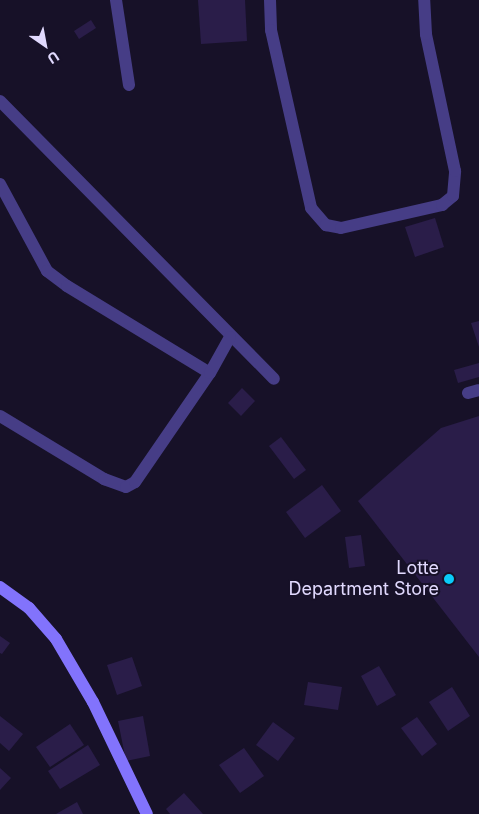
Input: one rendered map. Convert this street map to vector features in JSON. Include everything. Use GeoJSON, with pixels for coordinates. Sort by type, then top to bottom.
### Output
{"type":"FeatureCollection","features":[{"type":"Feature","properties":{"kind":"main road"},"geometry":{"type":"LineString","coordinates":[[0,587],[29,608],[56,639],[93,702],[147,814]]}},
{"type":"Feature","properties":{"kind":"street"},"geometry":{"type":"LineString","coordinates":[[116,0],[130,85]]}},
{"type":"Feature","properties":{"kind":"street"},"geometry":{"type":"LineString","coordinates":[[270,0],[272,30],[311,208],[326,225],[341,228],[442,205],[453,196],[454,171],[426,34],[424,0]]}},
{"type":"Feature","properties":{"kind":"street"},"geometry":{"type":"LineString","coordinates":[[0,101],[230,337],[274,379]]}},
{"type":"Feature","properties":{"kind":"street"},"geometry":{"type":"LineString","coordinates":[[0,184],[47,271],[67,286],[210,373]]}},
{"type":"Feature","properties":{"kind":"street"},"geometry":{"type":"LineString","coordinates":[[0,416],[104,479],[126,487],[135,482],[210,373],[230,337]]}},
{"type":"Feature","properties":{"kind":"building"},"geometry":{"type":"Polygon","coordinates":[[[198,0],[245,0],[247,41],[201,44],[198,0]]]}},
{"type":"Feature","properties":{"kind":"building"},"geometry":{"type":"Polygon","coordinates":[[[91,20],[96,28],[79,39],[74,31],[91,20]]]}},
{"type":"Feature","properties":{"kind":"building"},"geometry":{"type":"Polygon","coordinates":[[[435,218],[444,247],[415,257],[405,227],[435,218]]]}},
{"type":"Feature","properties":{"kind":"building"},"geometry":{"type":"Polygon","coordinates":[[[479,321],[479,347],[471,323],[479,321]]]}},
{"type":"Feature","properties":{"kind":"building"},"geometry":{"type":"Polygon","coordinates":[[[479,363],[479,377],[458,383],[454,370],[479,363]]]}},
{"type":"Feature","properties":{"kind":"building"},"geometry":{"type":"Polygon","coordinates":[[[242,388],[255,401],[241,416],[228,403],[242,388]]]}},
{"type":"Feature","properties":{"kind":"building","name":"Lotte Department Store"},"geometry":{"type":"Polygon","coordinates":[[[479,416],[479,657],[358,501],[441,428],[479,416]]]}},
{"type":"Feature","properties":{"kind":"building"},"geometry":{"type":"Polygon","coordinates":[[[281,437],[306,470],[294,479],[269,446],[281,437]]]}},
{"type":"Feature","properties":{"kind":"building"},"geometry":{"type":"Polygon","coordinates":[[[322,485],[341,511],[305,538],[286,512],[322,485]]]}},
{"type":"Feature","properties":{"kind":"building"},"geometry":{"type":"Polygon","coordinates":[[[361,535],[365,566],[349,568],[345,537],[361,535]]]}},
{"type":"Feature","properties":{"kind":"building"},"geometry":{"type":"Polygon","coordinates":[[[0,636],[10,643],[2,654],[0,653],[0,636]]]}},
{"type":"Feature","properties":{"kind":"building"},"geometry":{"type":"Polygon","coordinates":[[[132,657],[142,686],[117,695],[107,665],[132,657]]]}},
{"type":"Feature","properties":{"kind":"building"},"geometry":{"type":"Polygon","coordinates":[[[379,666],[396,695],[377,706],[361,676],[379,666]]]}},
{"type":"Feature","properties":{"kind":"building"},"geometry":{"type":"Polygon","coordinates":[[[308,682],[342,687],[338,710],[304,705],[308,682]]]}},
{"type":"Feature","properties":{"kind":"building"},"geometry":{"type":"Polygon","coordinates":[[[452,687],[470,716],[448,731],[429,702],[452,687]]]}},
{"type":"Feature","properties":{"kind":"building"},"geometry":{"type":"Polygon","coordinates":[[[0,716],[23,734],[9,751],[0,743],[0,716]]]}},
{"type":"Feature","properties":{"kind":"building"},"geometry":{"type":"Polygon","coordinates":[[[143,716],[150,756],[126,761],[118,721],[143,716]]]}},
{"type":"Feature","properties":{"kind":"building"},"geometry":{"type":"Polygon","coordinates":[[[417,717],[437,744],[422,756],[401,728],[417,717]]]}},
{"type":"Feature","properties":{"kind":"building"},"geometry":{"type":"Polygon","coordinates":[[[273,722],[295,738],[278,761],[256,745],[273,722]]]}},
{"type":"Feature","properties":{"kind":"building"},"geometry":{"type":"Polygon","coordinates":[[[70,724],[84,745],[50,767],[36,747],[70,724]]]}},
{"type":"Feature","properties":{"kind":"building"},"geometry":{"type":"Polygon","coordinates":[[[88,745],[100,765],[60,789],[48,771],[88,745]]]}},
{"type":"Feature","properties":{"kind":"building"},"geometry":{"type":"Polygon","coordinates":[[[244,748],[264,776],[240,793],[219,765],[244,748]]]}},
{"type":"Feature","properties":{"kind":"building"},"geometry":{"type":"Polygon","coordinates":[[[0,768],[11,778],[0,790],[0,768]]]}},
{"type":"Feature","properties":{"kind":"building"},"geometry":{"type":"Polygon","coordinates":[[[184,793],[203,814],[170,814],[166,809],[184,793]]]}},
{"type":"Feature","properties":{"kind":"building"},"geometry":{"type":"Polygon","coordinates":[[[77,802],[83,814],[56,814],[77,802]]]}},
{"type":"Feature","properties":{"kind":"place","name":"Lotte Department Store"},"geometry":{"type":"Point","coordinates":[449,579]}}]}
